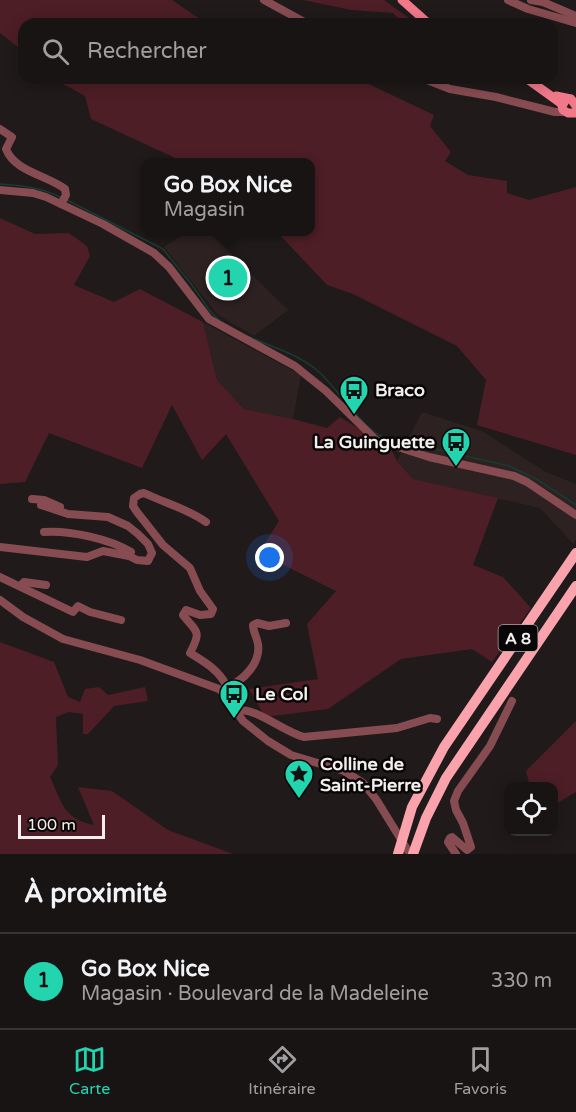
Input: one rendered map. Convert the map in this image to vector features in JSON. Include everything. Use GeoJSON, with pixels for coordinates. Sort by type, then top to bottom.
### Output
{"type":"FeatureCollection","features":[{"type":"Feature","properties":{"kind":"highway","name":"A 8"},"geometry":{"type":"LineString","coordinates":[[398,854],[412,807],[434,763],[459,722],[576,554]]}},
{"type":"Feature","properties":{"kind":"highway","name":"A 8"},"geometry":{"type":"LineString","coordinates":[[412,854],[435,797],[475,733],[576,586]]}},
{"type":"Feature","properties":{"kind":"main road"},"geometry":{"type":"LineString","coordinates":[[402,0],[422,18]]}},
{"type":"Feature","properties":{"kind":"main road"},"geometry":{"type":"LineString","coordinates":[[535,84],[570,105]]}},
{"type":"Feature","properties":{"kind":"street"},"geometry":{"type":"LineString","coordinates":[[264,0],[297,18]]}},
{"type":"Feature","properties":{"kind":"street"},"geometry":{"type":"LineString","coordinates":[[508,0],[528,9],[576,23]]}},
{"type":"Feature","properties":{"kind":"street"},"geometry":{"type":"LineString","coordinates":[[531,0],[543,2],[576,16]]}},
{"type":"Feature","properties":{"kind":"street"},"geometry":{"type":"LineString","coordinates":[[436,84],[450,90],[496,97],[542,110],[570,105]]}},
{"type":"Feature","properties":{"kind":"street"},"geometry":{"type":"LineString","coordinates":[[0,129],[12,136],[6,149],[8,155],[17,164],[59,184],[65,189],[63,200]]}},
{"type":"Feature","properties":{"kind":"street"},"geometry":{"type":"LineString","coordinates":[[0,190],[39,194],[63,200],[154,253],[209,319],[295,366],[326,391],[372,437],[429,457],[514,476],[527,482],[576,515]]}},
{"type":"Feature","properties":{"kind":"street"},"geometry":{"type":"LineString","coordinates":[[206,522],[194,513],[178,509],[144,493],[136,495],[133,501],[137,512],[163,544],[190,568],[213,609],[211,614],[207,615],[186,610],[183,615],[198,633],[190,653],[213,668],[236,711],[252,729],[291,755],[344,771],[358,779],[372,792],[412,854]]}},
{"type":"Feature","properties":{"kind":"street"},"geometry":{"type":"LineString","coordinates":[[32,499],[55,504],[68,514]]}},
{"type":"Feature","properties":{"kind":"street"},"geometry":{"type":"LineString","coordinates":[[0,547],[87,557],[103,551],[148,561],[152,553],[148,544],[128,526],[108,517],[68,514],[41,506]]}},
{"type":"Feature","properties":{"kind":"street"},"geometry":{"type":"LineString","coordinates":[[44,532],[54,531],[94,538],[124,548],[131,552],[129,556]]}},
{"type":"Feature","properties":{"kind":"street"},"geometry":{"type":"LineString","coordinates":[[0,577],[73,612],[78,606],[90,612],[121,620]]}},
{"type":"Feature","properties":{"kind":"street"},"geometry":{"type":"LineString","coordinates":[[20,586],[24,582],[46,585]]}},
{"type":"Feature","properties":{"kind":"street"},"geometry":{"type":"LineString","coordinates":[[0,600],[23,617],[63,639],[140,660],[225,689],[241,680],[258,654],[258,644],[252,625],[257,623],[269,626],[286,623]]}},
{"type":"Feature","properties":{"kind":"street"},"geometry":{"type":"LineString","coordinates":[[456,854],[449,846],[452,837],[467,850],[471,847],[456,810],[454,801],[458,790],[490,746],[512,701]]}},
{"type":"Feature","properties":{"kind":"street"},"geometry":{"type":"LineString","coordinates":[[236,711],[241,709],[251,711],[294,735],[304,737],[397,728],[430,718],[437,719]]}},
{"type":"Feature","properties":{"kind":"shaded area"},"geometry":{"type":"Polygon","coordinates":[[[0,0],[172,0],[198,18],[18,18],[18,47],[0,33],[0,0]]]}},
{"type":"Feature","properties":{"kind":"shaded area"},"geometry":{"type":"Polygon","coordinates":[[[303,0],[384,0],[409,18],[398,18],[393,13],[351,10],[303,0]]]}},
{"type":"Feature","properties":{"kind":"shaded area"},"geometry":{"type":"Polygon","coordinates":[[[63,84],[369,84],[434,115],[430,126],[451,152],[445,161],[468,175],[507,181],[507,193],[529,200],[576,187],[576,455],[477,425],[486,380],[457,346],[353,294],[327,285],[281,236],[315,236],[315,158],[174,158],[91,119],[85,96],[63,84]]]}},
{"type":"Feature","properties":{"kind":"shaded area"},"geometry":{"type":"Polygon","coordinates":[[[0,218],[35,234],[69,233],[87,246],[90,256],[74,285],[114,302],[140,289],[203,322],[217,380],[244,409],[327,428],[340,417],[391,449],[397,461],[413,479],[498,498],[473,565],[503,577],[531,608],[492,662],[472,649],[401,659],[328,709],[265,717],[249,689],[318,679],[307,624],[336,591],[259,553],[279,521],[226,434],[202,460],[172,405],[142,468],[49,433],[25,482],[0,484],[0,218]]]}},
{"type":"Feature","properties":{"kind":"shaded area"},"geometry":{"type":"Polygon","coordinates":[[[182,236],[213,236],[288,310],[254,336],[218,315],[164,247],[182,236]]]}},
{"type":"Feature","properties":{"kind":"shaded area"},"geometry":{"type":"Polygon","coordinates":[[[203,322],[301,375],[293,419],[244,409],[217,380],[203,322]]]}},
{"type":"Feature","properties":{"kind":"shaded area"},"geometry":{"type":"Polygon","coordinates":[[[422,412],[482,431],[546,472],[576,484],[576,540],[573,544],[540,508],[413,479],[397,461],[422,412]]]}},
{"type":"Feature","properties":{"kind":"shaded area"},"geometry":{"type":"Polygon","coordinates":[[[0,642],[54,662],[68,697],[80,702],[85,689],[99,687],[108,695],[145,687],[148,701],[114,706],[88,734],[83,734],[83,714],[69,712],[56,717],[58,765],[50,777],[61,802],[70,814],[94,825],[78,787],[112,791],[168,830],[233,854],[0,854],[0,642]]]}},
{"type":"Feature","properties":{"kind":"shaded area"},"geometry":{"type":"Polygon","coordinates":[[[576,721],[576,792],[558,803],[558,782],[529,782],[526,771],[576,721]]]}},
{"type":"Feature","properties":{"kind":"waterway"},"geometry":{"type":"LineString","coordinates":[[0,184],[39,189],[62,198]]}},
{"type":"Feature","properties":{"kind":"waterway"},"geometry":{"type":"LineString","coordinates":[[67,200],[163,249],[219,320]]}},
{"type":"Feature","properties":{"kind":"waterway"},"geometry":{"type":"LineString","coordinates":[[247,336],[293,355],[310,365],[325,378],[358,417],[383,437],[509,466],[538,480],[576,505]]}},
{"type":"Feature","properties":{"kind":"place","name":"Go Box Nice"},"geometry":{"type":"Point","coordinates":[228,278]}},
{"type":"Feature","properties":{"kind":"place","name":"Braco"},"geometry":{"type":"Point","coordinates":[354,416]}},
{"type":"Feature","properties":{"kind":"place","name":"La Guinguette"},"geometry":{"type":"Point","coordinates":[456,468]}},
{"type":"Feature","properties":{"kind":"place","name":"Le Col"},"geometry":{"type":"Point","coordinates":[234,720]}},
{"type":"Feature","properties":{"kind":"place","name":"Colline de Saint-Pierre"},"geometry":{"type":"Point","coordinates":[299,800]}}]}
